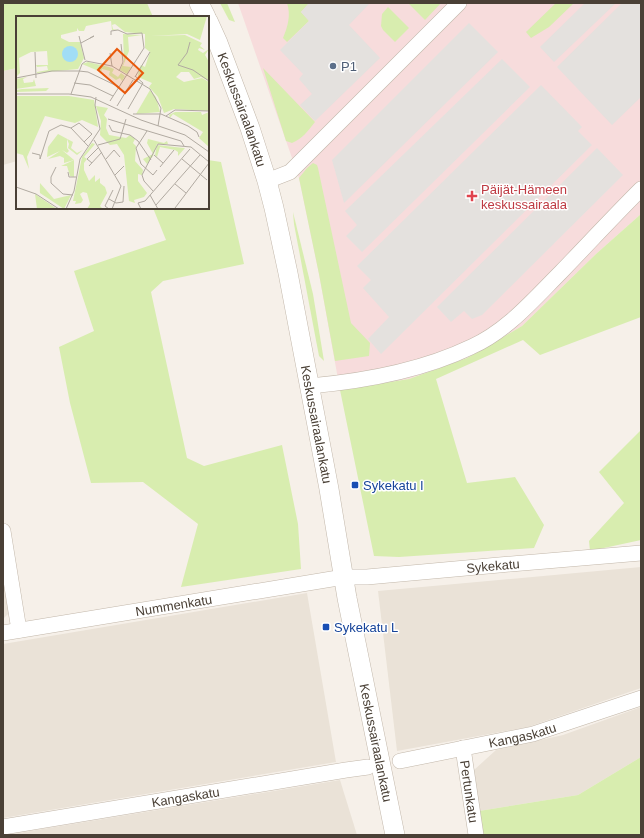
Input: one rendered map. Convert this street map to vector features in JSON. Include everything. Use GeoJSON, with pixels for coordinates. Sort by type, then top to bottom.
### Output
{"type":"FeatureCollection","features":[{"type":"Feature","properties":{"kind":"street"},"geometry":{"type":"LineString","coordinates":[[200,3],[206,16]]}},
{"type":"Feature","properties":{"kind":"street"},"geometry":{"type":"LineString","coordinates":[[267,181],[290,172],[460,3]]}},
{"type":"Feature","properties":{"kind":"street","name":"Keskussairaalankatu"},"geometry":{"type":"LineString","coordinates":[[209,23],[250,128],[267,181],[288,273],[329,489],[347,598],[395,835]]}},
{"type":"Feature","properties":{"kind":"street"},"geometry":{"type":"LineString","coordinates":[[310,386],[360,380],[435,362],[472,347],[494,334],[521,312],[641,189]]}},
{"type":"Feature","properties":{"kind":"street"},"geometry":{"type":"LineString","coordinates":[[3,531],[19,630]]}},
{"type":"Feature","properties":{"kind":"street","name":"Sykekatu"},"geometry":{"type":"LineString","coordinates":[[344,577],[367,577],[641,553]]}},
{"type":"Feature","properties":{"kind":"street","name":"Nummenkatu"},"geometry":{"type":"LineString","coordinates":[[3,633],[344,577]]}},
{"type":"Feature","properties":{"kind":"street","name":"Kangaskatu"},"geometry":{"type":"LineString","coordinates":[[400,761],[534,734],[641,698]]}},
{"type":"Feature","properties":{"kind":"street","name":"Pertunkatu"},"geometry":{"type":"LineString","coordinates":[[463,748],[476,835]]}},
{"type":"Feature","properties":{"kind":"street","name":"Kangaskatu"},"geometry":{"type":"LineString","coordinates":[[3,827],[368,767]]}},
{"type":"Feature","properties":{"kind":"shaded area","name":"Päijät-Hämeen keskussairaala"},"geometry":{"type":"Polygon","coordinates":[[[238,3],[641,3],[641,214],[596,254],[522,326],[467,358],[409,379],[340,390],[319,274],[299,178],[238,3]]]}},
{"type":"Feature","properties":{"kind":"shaded area","name":"P1"},"geometry":{"type":"Polygon","coordinates":[[[309,3],[370,3],[349,25],[380,58],[315,121],[300,105],[312,94],[299,79],[303,74],[280,50],[309,21],[301,12],[309,3]]]}},
{"type":"Feature","properties":{"kind":"shaded area"},"geometry":{"type":"Polygon","coordinates":[[[585,3],[616,3],[554,62],[540,47],[585,3]]]}},
{"type":"Feature","properties":{"kind":"shaded area"},"geometry":{"type":"Polygon","coordinates":[[[622,3],[641,3],[641,97],[612,125],[557,67],[622,3]]]}},
{"type":"Feature","properties":{"kind":"shaded area"},"geometry":{"type":"Polygon","coordinates":[[[469,23],[498,52],[344,203],[332,160],[469,23]]]}},
{"type":"Feature","properties":{"kind":"shaded area"},"geometry":{"type":"Polygon","coordinates":[[[502,59],[530,87],[362,252],[346,236],[357,225],[345,211],[502,59]]]}},
{"type":"Feature","properties":{"kind":"shaded area"},"geometry":{"type":"Polygon","coordinates":[[[16,68],[16,161],[3,165],[3,71],[16,68]]]}},
{"type":"Feature","properties":{"kind":"shaded area"},"geometry":{"type":"Polygon","coordinates":[[[541,85],[582,127],[578,131],[592,145],[381,354],[368,339],[389,317],[363,288],[371,280],[357,266],[541,85]]]}},
{"type":"Feature","properties":{"kind":"shaded area"},"geometry":{"type":"Polygon","coordinates":[[[597,148],[623,175],[482,315],[472,319],[464,311],[451,322],[437,307],[597,148]]]}},
{"type":"Feature","properties":{"kind":"shaded area"},"geometry":{"type":"Polygon","coordinates":[[[641,567],[641,688],[528,727],[397,751],[378,591],[641,567]]]}},
{"type":"Feature","properties":{"kind":"shaded area"},"geometry":{"type":"Polygon","coordinates":[[[3,581],[9,613],[3,619],[3,581]]]}},
{"type":"Feature","properties":{"kind":"shaded area"},"geometry":{"type":"Polygon","coordinates":[[[307,593],[336,762],[3,818],[3,644],[307,593]]]}},
{"type":"Feature","properties":{"kind":"shaded area"},"geometry":{"type":"Polygon","coordinates":[[[641,707],[641,757],[578,795],[479,811],[474,770],[496,750],[563,735],[641,707]]]}},
{"type":"Feature","properties":{"kind":"shaded area"},"geometry":{"type":"Polygon","coordinates":[[[340,780],[357,835],[6,835],[340,780]]]}},
{"type":"Feature","properties":{"kind":"green space"},"geometry":{"type":"Polygon","coordinates":[[[3,3],[147,3],[153,16],[16,16],[16,68],[3,71],[3,3]]]}},
{"type":"Feature","properties":{"kind":"green space"},"geometry":{"type":"Polygon","coordinates":[[[220,3],[227,3],[235,22],[229,20],[220,3]]]}},
{"type":"Feature","properties":{"kind":"green space"},"geometry":{"type":"Polygon","coordinates":[[[287,3],[309,3],[301,12],[309,21],[287,42],[283,38],[289,12],[287,3]]]}},
{"type":"Feature","properties":{"kind":"green space"},"geometry":{"type":"Polygon","coordinates":[[[408,3],[441,3],[425,20],[408,3]]]}},
{"type":"Feature","properties":{"kind":"green space"},"geometry":{"type":"Polygon","coordinates":[[[556,3],[574,3],[549,27],[531,38],[526,32],[556,3]]]}},
{"type":"Feature","properties":{"kind":"green space"},"geometry":{"type":"Polygon","coordinates":[[[388,7],[409,28],[395,42],[381,26],[382,14],[388,7]]]}},
{"type":"Feature","properties":{"kind":"green space"},"geometry":{"type":"Polygon","coordinates":[[[263,68],[315,122],[302,137],[292,143],[286,141],[263,68]]]}},
{"type":"Feature","properties":{"kind":"green space"},"geometry":{"type":"Polygon","coordinates":[[[209,160],[221,162],[244,264],[163,281],[151,292],[187,458],[204,466],[282,445],[298,524],[301,569],[181,587],[198,524],[143,482],[91,483],[70,403],[59,347],[94,331],[74,271],[166,240],[153,209],[209,209],[209,160]]]}},
{"type":"Feature","properties":{"kind":"green space"},"geometry":{"type":"Polygon","coordinates":[[[313,163],[317,165],[318,168],[351,323],[370,343],[369,356],[335,361],[299,178],[313,163]]]}},
{"type":"Feature","properties":{"kind":"green space"},"geometry":{"type":"Polygon","coordinates":[[[293,212],[313,294],[324,361],[319,356],[293,212]]]}},
{"type":"Feature","properties":{"kind":"green space"},"geometry":{"type":"Polygon","coordinates":[[[641,214],[641,317],[540,355],[523,340],[436,379],[467,483],[515,477],[544,525],[534,548],[399,557],[374,556],[340,390],[409,379],[467,358],[522,326],[596,254],[641,214]]]}},
{"type":"Feature","properties":{"kind":"green space"},"geometry":{"type":"Polygon","coordinates":[[[641,430],[641,540],[590,551],[589,541],[624,503],[599,472],[641,430]]]}},
{"type":"Feature","properties":{"kind":"green space"},"geometry":{"type":"Polygon","coordinates":[[[641,757],[641,835],[482,835],[479,811],[578,795],[641,757]]]}},
{"type":"Feature","properties":{"kind":"place","name":"P1"},"geometry":{"type":"Point","coordinates":[333,66]}},
{"type":"Feature","properties":{"kind":"place","name":"Päijät-Hämeen keskussairaala"},"geometry":{"type":"Point","coordinates":[472,196]}},
{"type":"Feature","properties":{"kind":"place","name":"Sykekatu I"},"geometry":{"type":"Point","coordinates":[355,485]}},
{"type":"Feature","properties":{"kind":"place","name":"Sykekatu L"},"geometry":{"type":"Point","coordinates":[326,627]}}]}
